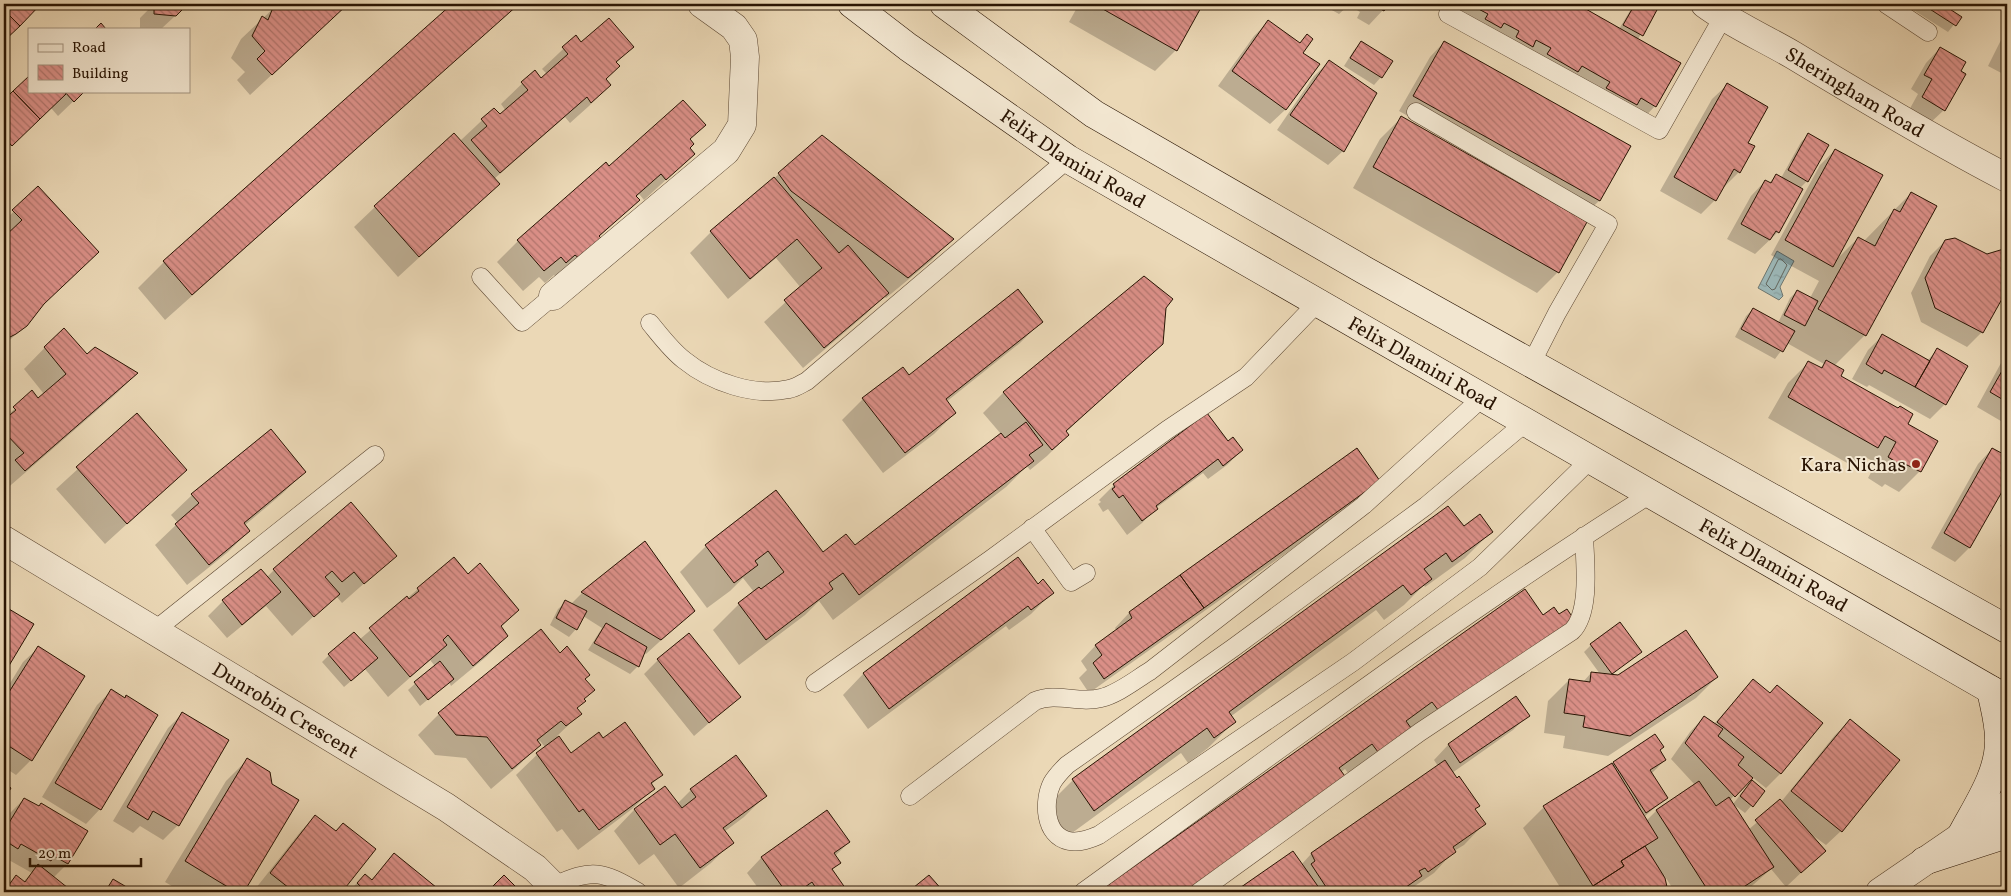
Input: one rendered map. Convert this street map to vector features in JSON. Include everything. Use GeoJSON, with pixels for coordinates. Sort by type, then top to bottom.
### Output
{"type":"FeatureCollection","features":[{"type":"Feature","properties":{"kind":"main road"},"geometry":{"type":"LineString","coordinates":[[553,296],[726,151],[742,125],[745,56],[743,40],[734,27],[702,4]]}},
{"type":"Feature","properties":{"kind":"main road","name":"Felix Dlamini Road"},"geometry":{"type":"LineString","coordinates":[[852,4],[908,47],[1068,159],[1999,695]]}},
{"type":"Feature","properties":{"kind":"main road"},"geometry":{"type":"LineString","coordinates":[[944,4],[1094,114],[1364,270],[2007,629]]}},
{"type":"Feature","properties":{"kind":"main road","name":"Sheringham Road"},"geometry":{"type":"LineString","coordinates":[[1714,10],[1930,137],[2007,178]]}},
{"type":"Feature","properties":{"kind":"main road","name":"Dunrobin Crescent"},"geometry":{"type":"LineString","coordinates":[[4,540],[446,807],[535,868],[556,889]]}},
{"type":"Feature","properties":{"kind":"main road"},"geometry":{"type":"LineString","coordinates":[[1961,836],[1994,771],[2000,742],[1998,721],[1999,695]]}},
{"type":"Feature","properties":{"kind":"main road"},"geometry":{"type":"LineString","coordinates":[[1880,892],[2007,805]]}},
{"type":"Feature","properties":{"kind":"main road"},"geometry":{"type":"LineString","coordinates":[[1924,862],[2007,834]]}},
{"type":"Feature","properties":{"kind":"lane"},"geometry":{"type":"LineString","coordinates":[[1886,4],[1928,32]]}},
{"type":"Feature","properties":{"kind":"lane"},"geometry":{"type":"LineString","coordinates":[[1448,14],[1659,130],[1714,10]]}},
{"type":"Feature","properties":{"kind":"lane"},"geometry":{"type":"LineString","coordinates":[[1416,112],[1608,224],[1557,313],[1532,364]]}},
{"type":"Feature","properties":{"kind":"lane"},"geometry":{"type":"LineString","coordinates":[[650,323],[682,359],[698,371],[721,382],[759,392],[792,389],[807,381],[1068,159]]}},
{"type":"Feature","properties":{"kind":"lane"},"geometry":{"type":"LineString","coordinates":[[481,277],[522,322],[553,296]]}},
{"type":"Feature","properties":{"kind":"lane"},"geometry":{"type":"LineString","coordinates":[[815,683],[1167,430],[1246,377],[1317,303]]}},
{"type":"Feature","properties":{"kind":"lane"},"geometry":{"type":"LineString","coordinates":[[910,796],[1035,700],[1045,697],[1076,700],[1101,698],[1150,671],[1364,506],[1482,398]]}},
{"type":"Feature","properties":{"kind":"lane"},"geometry":{"type":"LineString","coordinates":[[1524,423],[1426,506],[1233,648],[1067,765],[1053,782],[1048,797],[1046,812],[1052,830],[1067,841],[1077,842],[1099,835],[1345,668],[1480,567],[1590,460]]}},
{"type":"Feature","properties":{"kind":"lane"},"geometry":{"type":"LineString","coordinates":[[154,631],[375,455]]}},
{"type":"Feature","properties":{"kind":"lane"},"geometry":{"type":"LineString","coordinates":[[1083,892],[1455,622],[1649,495]]}},
{"type":"Feature","properties":{"kind":"lane"},"geometry":{"type":"LineString","coordinates":[[1032,528],[1071,582],[1086,572]]}},
{"type":"Feature","properties":{"kind":"lane"},"geometry":{"type":"LineString","coordinates":[[1199,892],[1420,732],[1572,631],[1580,622],[1583,609],[1586,567],[1584,536]]}},
{"type":"Feature","properties":{"kind":"lane"},"geometry":{"type":"LineString","coordinates":[[556,889],[576,876],[590,874],[603,875],[638,892]]}},
{"type":"Feature","properties":{"kind":"water"},"geometry":{"type":"Polygon","coordinates":[[[1777,251],[1794,261],[1780,287],[1783,296],[1779,300],[1758,288],[1777,251]]]}},
{"type":"Feature","properties":{"kind":"building"},"geometry":{"type":"Polygon","coordinates":[[[4,4],[41,4],[20,26],[4,10],[4,4]]]}},
{"type":"Feature","properties":{"kind":"building"},"geometry":{"type":"Polygon","coordinates":[[[154,4],[188,4],[176,16],[154,14],[154,4]]]}},
{"type":"Feature","properties":{"kind":"building"},"geometry":{"type":"Polygon","coordinates":[[[283,4],[348,4],[272,75],[257,59],[265,51],[252,36],[262,16],[268,20],[274,5],[281,8],[283,4]]]}},
{"type":"Feature","properties":{"kind":"building"},"geometry":{"type":"Polygon","coordinates":[[[452,4],[519,4],[192,295],[163,261],[452,4]]]}},
{"type":"Feature","properties":{"kind":"building"},"geometry":{"type":"Polygon","coordinates":[[[1094,4],[1203,4],[1177,51],[1094,4]]]}},
{"type":"Feature","properties":{"kind":"building"},"geometry":{"type":"Polygon","coordinates":[[[1372,4],[1389,4],[1384,11],[1372,4]]]}},
{"type":"Feature","properties":{"kind":"building"},"geometry":{"type":"Polygon","coordinates":[[[1469,4],[1577,4],[1681,63],[1656,107],[1641,98],[1637,105],[1606,88],[1610,82],[1582,66],[1578,72],[1547,54],[1551,48],[1536,40],[1533,47],[1516,37],[1519,31],[1504,23],[1501,28],[1485,19],[1488,14],[1469,4]]]}},
{"type":"Feature","properties":{"kind":"building"},"geometry":{"type":"Polygon","coordinates":[[[1635,4],[1650,4],[1658,8],[1643,36],[1623,25],[1635,4]]]}},
{"type":"Feature","properties":{"kind":"building"},"geometry":{"type":"Polygon","coordinates":[[[1922,4],[1942,4],[1962,17],[1956,26],[1922,4]]]}},
{"type":"Feature","properties":{"kind":"building"},"geometry":{"type":"Polygon","coordinates":[[[4,10],[20,26],[4,41],[4,10]]]}},
{"type":"Feature","properties":{"kind":"building"},"geometry":{"type":"Polygon","coordinates":[[[609,18],[634,47],[616,62],[620,66],[606,79],[611,85],[591,103],[587,97],[500,173],[471,140],[487,126],[481,119],[494,108],[500,114],[528,90],[521,82],[535,70],[541,78],[568,54],[562,47],[576,35],[581,42],[609,18]]]}},
{"type":"Feature","properties":{"kind":"building"},"geometry":{"type":"Polygon","coordinates":[[[1268,20],[1300,43],[1307,34],[1313,39],[1303,53],[1320,64],[1286,110],[1232,71],[1268,20]]]}},
{"type":"Feature","properties":{"kind":"building"},"geometry":{"type":"Polygon","coordinates":[[[101,23],[105,28],[96,28],[101,23]]]}},
{"type":"Feature","properties":{"kind":"building"},"geometry":{"type":"Polygon","coordinates":[[[1361,41],[1393,61],[1382,78],[1350,58],[1361,41]]]}},
{"type":"Feature","properties":{"kind":"building"},"geometry":{"type":"Polygon","coordinates":[[[1444,41],[1631,146],[1600,201],[1413,96],[1444,41]]]}},
{"type":"Feature","properties":{"kind":"building"},"geometry":{"type":"Polygon","coordinates":[[[1940,47],[1966,62],[1961,71],[1966,74],[1945,111],[1922,97],[1932,79],[1924,75],[1940,47]]]}},
{"type":"Feature","properties":{"kind":"building"},"geometry":{"type":"Polygon","coordinates":[[[1329,60],[1377,93],[1344,152],[1290,115],[1329,60]]]}},
{"type":"Feature","properties":{"kind":"building"},"geometry":{"type":"Polygon","coordinates":[[[28,77],[28,92],[65,92],[66,94],[40,119],[13,91],[28,77]]]}},
{"type":"Feature","properties":{"kind":"building"},"geometry":{"type":"Polygon","coordinates":[[[1727,83],[1768,107],[1748,143],[1755,146],[1740,173],[1734,169],[1716,201],[1674,177],[1727,83]]]}},
{"type":"Feature","properties":{"kind":"building"},"geometry":{"type":"Polygon","coordinates":[[[13,91],[40,119],[12,146],[4,137],[4,100],[13,91]]]}},
{"type":"Feature","properties":{"kind":"building"},"geometry":{"type":"Polygon","coordinates":[[[65,92],[84,92],[74,102],[65,92]]]}},
{"type":"Feature","properties":{"kind":"building"},"geometry":{"type":"Polygon","coordinates":[[[683,100],[706,125],[690,139],[694,144],[690,148],[695,154],[666,180],[661,174],[636,196],[640,200],[599,236],[602,239],[580,259],[575,255],[566,263],[561,257],[544,271],[517,240],[606,162],[609,166],[683,100]]]}},
{"type":"Feature","properties":{"kind":"building"},"geometry":{"type":"Polygon","coordinates":[[[1401,116],[1587,222],[1559,273],[1373,167],[1401,116]]]}},
{"type":"Feature","properties":{"kind":"building"},"geometry":{"type":"Polygon","coordinates":[[[454,133],[500,184],[419,257],[374,206],[454,133]]]}},
{"type":"Feature","properties":{"kind":"building"},"geometry":{"type":"Polygon","coordinates":[[[1808,133],[1829,145],[1808,182],[1788,170],[1808,133]]]}},
{"type":"Feature","properties":{"kind":"building"},"geometry":{"type":"Polygon","coordinates":[[[822,135],[954,239],[908,278],[791,191],[778,173],[822,135]]]}},
{"type":"Feature","properties":{"kind":"building"},"geometry":{"type":"Polygon","coordinates":[[[1835,149],[1883,175],[1833,267],[1785,240],[1835,149]]]}},
{"type":"Feature","properties":{"kind":"building"},"geometry":{"type":"Polygon","coordinates":[[[1776,174],[1803,189],[1779,233],[1776,231],[1770,240],[1741,224],[1765,180],[1771,183],[1776,174]]]}},
{"type":"Feature","properties":{"kind":"building"},"geometry":{"type":"Polygon","coordinates":[[[774,177],[839,253],[848,245],[889,293],[824,348],[784,300],[822,268],[797,239],[750,279],[710,231],[774,177]]]}},
{"type":"Feature","properties":{"kind":"building"},"geometry":{"type":"Polygon","coordinates":[[[38,186],[99,252],[44,304],[27,326],[4,340],[4,237],[22,220],[12,210],[38,186]]]}},
{"type":"Feature","properties":{"kind":"building"},"geometry":{"type":"Polygon","coordinates":[[[1911,192],[1937,206],[1866,336],[1818,309],[1858,237],[1875,246],[1894,209],[1900,212],[1911,192]]]}},
{"type":"Feature","properties":{"kind":"building"},"geometry":{"type":"Polygon","coordinates":[[[1955,238],[1987,254],[2007,248],[2007,290],[1983,333],[1935,308],[1925,278],[1945,240],[1955,238]]]}},
{"type":"Feature","properties":{"kind":"building"},"geometry":{"type":"Polygon","coordinates":[[[1144,276],[1173,299],[1166,308],[1163,344],[1066,431],[1069,435],[1052,450],[1003,392],[1144,276]]]}},
{"type":"Feature","properties":{"kind":"building"},"geometry":{"type":"Polygon","coordinates":[[[1018,289],[1043,322],[946,399],[956,413],[905,453],[862,398],[903,367],[909,375],[1018,289]]]}},
{"type":"Feature","properties":{"kind":"building"},"geometry":{"type":"Polygon","coordinates":[[[1797,290],[1818,301],[1805,326],[1784,315],[1797,290]]]}},
{"type":"Feature","properties":{"kind":"building"},"geometry":{"type":"Polygon","coordinates":[[[1753,308],[1795,331],[1783,352],[1741,329],[1753,308]]]}},
{"type":"Feature","properties":{"kind":"building"},"geometry":{"type":"Polygon","coordinates":[[[64,328],[87,354],[95,347],[138,373],[25,471],[15,460],[24,453],[4,432],[4,417],[5,419],[16,410],[13,407],[32,390],[38,398],[66,374],[44,347],[64,328]]]}},
{"type":"Feature","properties":{"kind":"building"},"geometry":{"type":"Polygon","coordinates":[[[1882,334],[1930,361],[1915,387],[1884,370],[1882,374],[1866,364],[1882,334]]]}},
{"type":"Feature","properties":{"kind":"building"},"geometry":{"type":"Polygon","coordinates":[[[1937,348],[1968,366],[1946,405],[1915,387],[1937,348]]]}},
{"type":"Feature","properties":{"kind":"building"},"geometry":{"type":"Polygon","coordinates":[[[1826,360],[1844,370],[1841,376],[1898,408],[1900,406],[1913,414],[1908,424],[1938,441],[1921,472],[1905,464],[1904,467],[1888,457],[1896,442],[1885,436],[1878,448],[1788,397],[1808,361],[1822,368],[1826,360]]]}},
{"type":"Feature","properties":{"kind":"building"},"geometry":{"type":"Polygon","coordinates":[[[2007,362],[2007,402],[1990,392],[2007,362]]]}},
{"type":"Feature","properties":{"kind":"building"},"geometry":{"type":"Polygon","coordinates":[[[137,413],[187,470],[127,524],[76,467],[137,413]]]}},
{"type":"Feature","properties":{"kind":"building"},"geometry":{"type":"Polygon","coordinates":[[[1207,413],[1228,441],[1233,437],[1243,450],[1223,466],[1218,459],[1156,506],[1158,509],[1142,521],[1123,495],[1119,498],[1112,489],[1115,487],[1113,484],[1207,413]]]}},
{"type":"Feature","properties":{"kind":"building"},"geometry":{"type":"Polygon","coordinates":[[[1026,422],[1043,445],[1029,455],[1034,461],[859,595],[843,573],[829,583],[833,589],[766,640],[738,603],[759,587],[761,589],[784,572],[768,551],[755,561],[758,565],[734,583],[705,545],[776,490],[823,552],[846,534],[855,545],[1001,433],[1005,438],[1026,422]]]}},
{"type":"Feature","properties":{"kind":"building"},"geometry":{"type":"Polygon","coordinates":[[[271,429],[306,472],[244,523],[250,531],[209,565],[175,524],[199,503],[191,494],[271,429]]]}},
{"type":"Feature","properties":{"kind":"building"},"geometry":{"type":"Polygon","coordinates":[[[1357,448],[1380,481],[1204,608],[1180,575],[1357,448]]]}},
{"type":"Feature","properties":{"kind":"building"},"geometry":{"type":"Polygon","coordinates":[[[1992,448],[2007,456],[2007,483],[1970,548],[1944,533],[1992,448]]]}},
{"type":"Feature","properties":{"kind":"building"},"geometry":{"type":"Polygon","coordinates":[[[351,502],[397,556],[364,584],[354,572],[342,582],[332,571],[325,577],[340,594],[314,617],[273,569],[351,502]]]}},
{"type":"Feature","properties":{"kind":"building"},"geometry":{"type":"Polygon","coordinates":[[[1448,506],[1464,526],[1480,514],[1493,532],[1452,562],[1446,553],[1424,569],[1432,579],[1411,595],[1403,585],[1229,712],[1236,722],[1214,738],[1207,728],[1094,811],[1072,779],[1448,506]]]}},
{"type":"Feature","properties":{"kind":"building"},"geometry":{"type":"Polygon","coordinates":[[[645,541],[695,611],[661,640],[581,592],[645,541]]]}},
{"type":"Feature","properties":{"kind":"building"},"geometry":{"type":"Polygon","coordinates":[[[454,557],[468,574],[480,563],[519,610],[501,626],[508,636],[473,666],[448,635],[443,640],[447,645],[410,677],[369,628],[407,596],[409,599],[419,591],[417,588],[454,557]]]}},
{"type":"Feature","properties":{"kind":"building"},"geometry":{"type":"Polygon","coordinates":[[[1018,557],[1038,584],[1043,579],[1054,593],[1031,610],[1028,606],[889,709],[863,673],[1018,557]]]}},
{"type":"Feature","properties":{"kind":"building"},"geometry":{"type":"Polygon","coordinates":[[[261,569],[281,592],[242,625],[222,600],[261,569]]]}},
{"type":"Feature","properties":{"kind":"building"},"geometry":{"type":"Polygon","coordinates":[[[1180,575],[1204,608],[1104,679],[1093,663],[1102,655],[1095,645],[1132,618],[1129,612],[1180,575]]]}},
{"type":"Feature","properties":{"kind":"building"},"geometry":{"type":"Polygon","coordinates":[[[1525,589],[1543,615],[1554,607],[1559,614],[1567,609],[1575,621],[1442,715],[1432,702],[1406,721],[1411,728],[1378,752],[1372,744],[1339,768],[1347,779],[1188,892],[1098,892],[1525,589]]]}},
{"type":"Feature","properties":{"kind":"building"},"geometry":{"type":"Polygon","coordinates":[[[565,600],[587,611],[577,630],[556,618],[565,600]]]}},
{"type":"Feature","properties":{"kind":"building"},"geometry":{"type":"Polygon","coordinates":[[[4,606],[34,624],[4,674],[4,606]]]}},
{"type":"Feature","properties":{"kind":"building"},"geometry":{"type":"Polygon","coordinates":[[[1620,622],[1642,652],[1612,674],[1590,644],[1620,622]]]}},
{"type":"Feature","properties":{"kind":"building"},"geometry":{"type":"Polygon","coordinates":[[[606,623],[647,647],[639,667],[594,643],[606,623]]]}},
{"type":"Feature","properties":{"kind":"building"},"geometry":{"type":"Polygon","coordinates":[[[541,629],[560,653],[567,646],[590,675],[585,679],[595,690],[577,708],[582,714],[566,726],[561,721],[537,740],[541,745],[512,769],[487,737],[456,735],[438,713],[541,629]]]}},
{"type":"Feature","properties":{"kind":"building"},"geometry":{"type":"Polygon","coordinates":[[[1686,630],[1718,677],[1630,736],[1583,727],[1585,716],[1564,713],[1569,679],[1590,682],[1591,672],[1618,675],[1686,630]]]}},
{"type":"Feature","properties":{"kind":"building"},"geometry":{"type":"Polygon","coordinates":[[[354,632],[378,658],[351,681],[328,654],[354,632]]]}},
{"type":"Feature","properties":{"kind":"building"},"geometry":{"type":"Polygon","coordinates":[[[689,633],[741,697],[709,723],[657,659],[689,633]]]}},
{"type":"Feature","properties":{"kind":"building"},"geometry":{"type":"Polygon","coordinates":[[[38,646],[85,676],[32,761],[4,743],[4,700],[38,646]]]}},
{"type":"Feature","properties":{"kind":"building"},"geometry":{"type":"Polygon","coordinates":[[[440,661],[454,679],[428,700],[414,682],[440,661]]]}},
{"type":"Feature","properties":{"kind":"building"},"geometry":{"type":"Polygon","coordinates":[[[1753,679],[1770,693],[1777,685],[1823,723],[1781,774],[1717,722],[1753,679]]]}},
{"type":"Feature","properties":{"kind":"building"},"geometry":{"type":"Polygon","coordinates":[[[111,689],[125,698],[126,695],[158,715],[101,810],[55,783],[111,689]]]}},
{"type":"Feature","properties":{"kind":"building"},"geometry":{"type":"Polygon","coordinates":[[[1516,696],[1530,716],[1460,763],[1448,744],[1516,696]]]}},
{"type":"Feature","properties":{"kind":"building"},"geometry":{"type":"Polygon","coordinates":[[[182,712],[229,740],[179,826],[153,811],[148,820],[127,807],[182,712]]]}},
{"type":"Feature","properties":{"kind":"building"},"geometry":{"type":"Polygon","coordinates":[[[1704,716],[1723,729],[1718,736],[1744,757],[1738,765],[1753,778],[1735,797],[1685,743],[1704,716]]]}},
{"type":"Feature","properties":{"kind":"building"},"geometry":{"type":"Polygon","coordinates":[[[1850,719],[1900,760],[1842,832],[1791,791],[1850,719]]]}},
{"type":"Feature","properties":{"kind":"building"},"geometry":{"type":"Polygon","coordinates":[[[625,722],[663,775],[651,783],[655,789],[599,830],[583,809],[579,812],[536,753],[559,736],[571,753],[599,732],[603,738],[625,722]]]}},
{"type":"Feature","properties":{"kind":"building"},"geometry":{"type":"Polygon","coordinates":[[[1655,734],[1664,747],[1660,750],[1666,760],[1650,770],[1668,798],[1646,813],[1613,762],[1655,734]]]}},
{"type":"Feature","properties":{"kind":"building"},"geometry":{"type":"Polygon","coordinates":[[[736,755],[767,796],[723,828],[734,843],[700,868],[675,834],[660,845],[634,809],[665,786],[682,808],[696,797],[690,789],[736,755]]]}},
{"type":"Feature","properties":{"kind":"building"},"geometry":{"type":"Polygon","coordinates":[[[247,758],[270,772],[272,784],[299,800],[244,892],[236,892],[185,861],[247,758]]]}},
{"type":"Feature","properties":{"kind":"building"},"geometry":{"type":"Polygon","coordinates":[[[1445,760],[1480,806],[1475,809],[1486,824],[1453,847],[1456,852],[1428,872],[1425,868],[1419,871],[1422,876],[1399,892],[1392,890],[1388,892],[1337,892],[1333,887],[1328,890],[1311,864],[1315,861],[1311,853],[1445,760]]]}},
{"type":"Feature","properties":{"kind":"building"},"geometry":{"type":"Polygon","coordinates":[[[1612,763],[1658,838],[1621,861],[1624,866],[1593,886],[1543,806],[1612,763]]]}},
{"type":"Feature","properties":{"kind":"building"},"geometry":{"type":"Polygon","coordinates":[[[1752,780],[1765,791],[1753,807],[1740,796],[1752,780]]]}},
{"type":"Feature","properties":{"kind":"building"},"geometry":{"type":"Polygon","coordinates":[[[1699,781],[1716,806],[1729,797],[1774,867],[1736,892],[1728,892],[1726,890],[1722,892],[1709,892],[1656,810],[1699,781]]]}},
{"type":"Feature","properties":{"kind":"building"},"geometry":{"type":"Polygon","coordinates":[[[4,783],[11,788],[4,800],[4,783]]]}},
{"type":"Feature","properties":{"kind":"building"},"geometry":{"type":"Polygon","coordinates":[[[24,798],[39,806],[41,803],[88,831],[68,864],[54,856],[51,861],[21,844],[18,849],[4,840],[4,831],[24,798]]]}},
{"type":"Feature","properties":{"kind":"building"},"geometry":{"type":"Polygon","coordinates":[[[1780,799],[1826,851],[1801,873],[1755,820],[1780,799]]]}},
{"type":"Feature","properties":{"kind":"building"},"geometry":{"type":"Polygon","coordinates":[[[827,810],[850,842],[834,853],[841,863],[832,869],[848,892],[811,892],[816,888],[812,882],[798,892],[786,892],[761,857],[827,810]]]}},
{"type":"Feature","properties":{"kind":"building"},"geometry":{"type":"Polygon","coordinates":[[[315,815],[336,831],[343,823],[376,849],[342,892],[294,892],[270,873],[315,815]]]}},
{"type":"Feature","properties":{"kind":"building"},"geometry":{"type":"Polygon","coordinates":[[[1645,846],[1665,878],[1670,892],[1597,892],[1593,886],[1624,866],[1621,861],[1645,846]]]}},
{"type":"Feature","properties":{"kind":"building"},"geometry":{"type":"Polygon","coordinates":[[[1293,851],[1322,892],[1234,892],[1293,851]]]}},
{"type":"Feature","properties":{"kind":"building"},"geometry":{"type":"Polygon","coordinates":[[[394,853],[442,892],[357,892],[361,887],[357,883],[365,874],[372,880],[394,853]]]}},
{"type":"Feature","properties":{"kind":"building"},"geometry":{"type":"Polygon","coordinates":[[[38,864],[73,892],[4,892],[16,875],[25,882],[38,864]]]}},
{"type":"Feature","properties":{"kind":"building"},"geometry":{"type":"Polygon","coordinates":[[[504,875],[521,892],[487,892],[504,875]]]}},
{"type":"Feature","properties":{"kind":"building"},"geometry":{"type":"Polygon","coordinates":[[[929,875],[944,892],[908,892],[929,875]]]}},
{"type":"Feature","properties":{"kind":"building"},"geometry":{"type":"Polygon","coordinates":[[[113,879],[135,892],[105,892],[113,879]]]}},
{"type":"Feature","properties":{"kind":"place","name":"Kara Nichas"},"geometry":{"type":"Point","coordinates":[1916,464]}}]}
